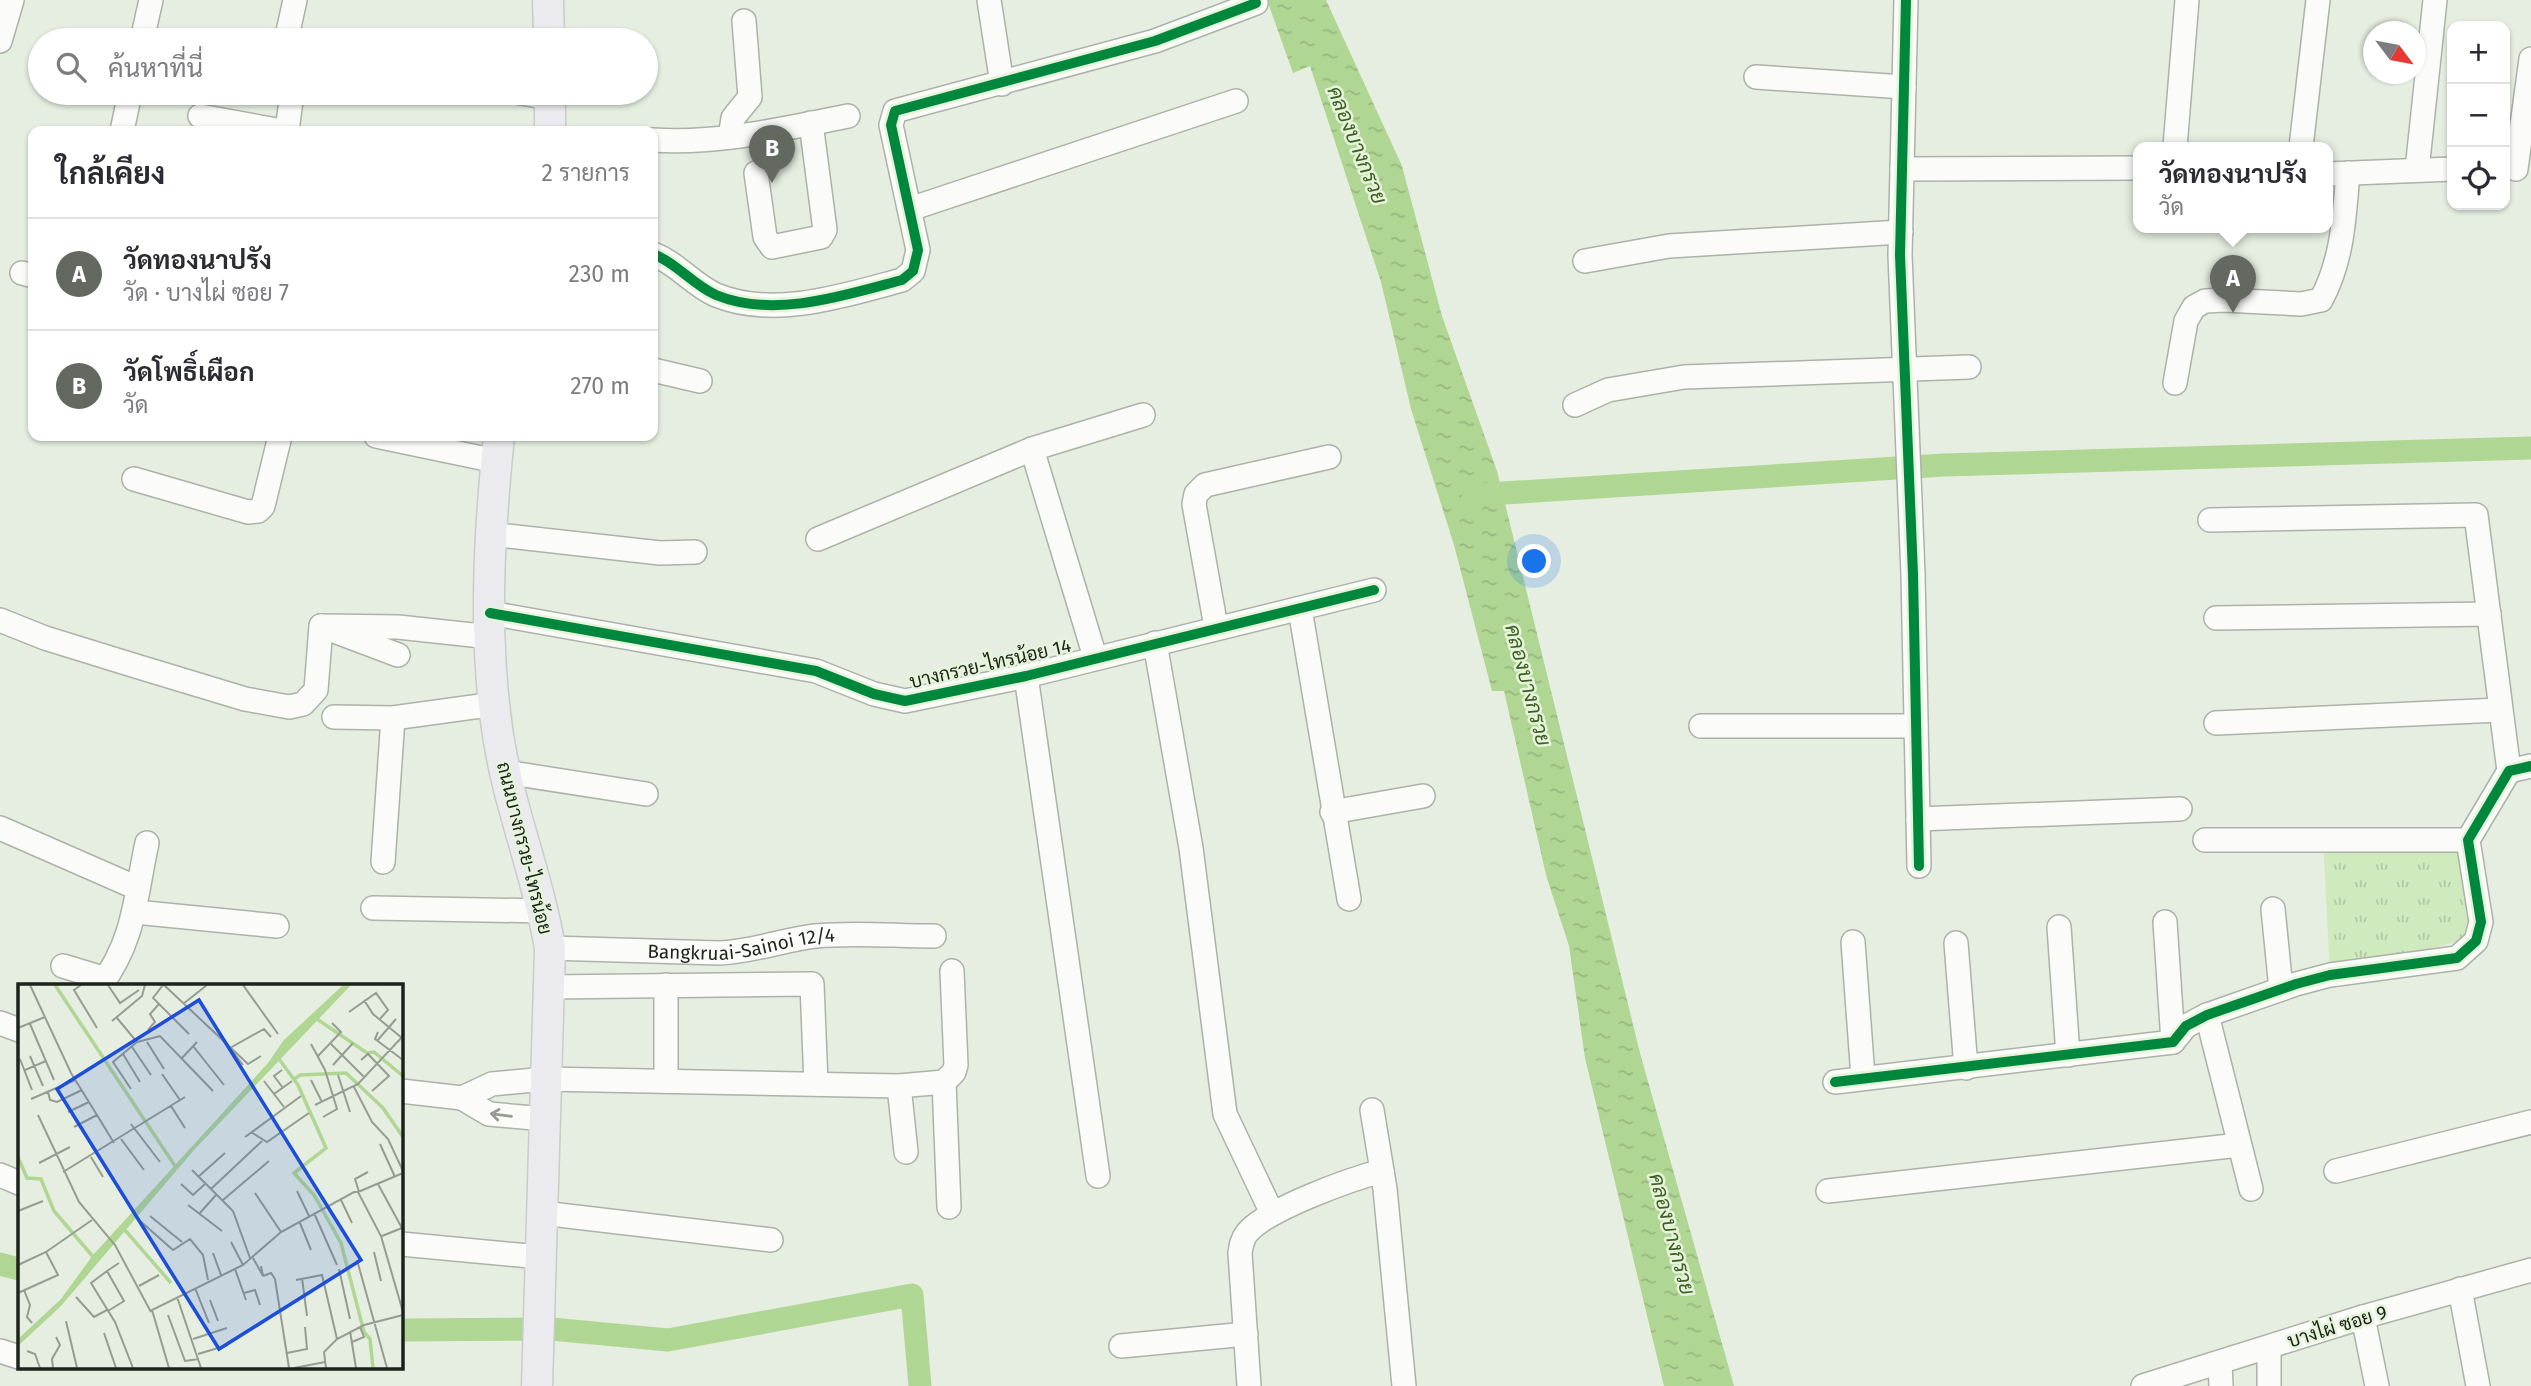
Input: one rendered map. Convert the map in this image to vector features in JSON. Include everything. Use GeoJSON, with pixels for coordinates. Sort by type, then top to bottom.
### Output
{"type":"FeatureCollection","features":[{"type":"Feature","properties":{"kind":"main road"},"geometry":{"type":"LineString","coordinates":[[548,0],[549,28]]}},
{"type":"Feature","properties":{"kind":"main road"},"geometry":{"type":"LineString","coordinates":[[550,105],[550,126]]}},
{"type":"Feature","properties":{"kind":"main road","name":"ถนนบางกรวย-ไทรน้อย"},"geometry":{"type":"LineString","coordinates":[[498,448],[490,534],[495,704],[505,772],[544,911],[550,948],[537,1386]]}},
{"type":"Feature","properties":{"kind":"street"},"geometry":{"type":"LineString","coordinates":[[0,41],[12,0]]}},
{"type":"Feature","properties":{"kind":"street"},"geometry":{"type":"LineString","coordinates":[[145,28],[151,0]]}},
{"type":"Feature","properties":{"kind":"street"},"geometry":{"type":"LineString","coordinates":[[289,28],[295,0]]}},
{"type":"Feature","properties":{"kind":"street"},"geometry":{"type":"LineString","coordinates":[[989,0],[1002,84]]}},
{"type":"Feature","properties":{"kind":"street"},"geometry":{"type":"LineString","coordinates":[[1906,0],[1900,232],[1910,488],[1919,866]]}},
{"type":"Feature","properties":{"kind":"street"},"geometry":{"type":"LineString","coordinates":[[2175,142],[2187,0]]}},
{"type":"Feature","properties":{"kind":"street"},"geometry":{"type":"LineString","coordinates":[[2302,142],[2318,0]]}},
{"type":"Feature","properties":{"kind":"street"},"geometry":{"type":"LineString","coordinates":[[2417,170],[2435,0]]}},
{"type":"Feature","properties":{"kind":"street"},"geometry":{"type":"LineString","coordinates":[[658,256],[717,296],[783,305],[804,304],[909,276],[918,261],[918,250],[891,125],[892,114],[908,107],[1155,41],[1256,4]]}},
{"type":"Feature","properties":{"kind":"street"},"geometry":{"type":"LineString","coordinates":[[730,137],[733,118],[750,97],[744,21]]}},
{"type":"Feature","properties":{"kind":"street"},"geometry":{"type":"LineString","coordinates":[[2517,169],[2531,59]]}},
{"type":"Feature","properties":{"kind":"street"},"geometry":{"type":"LineString","coordinates":[[1756,77],[1904,87]]}},
{"type":"Feature","properties":{"kind":"street"},"geometry":{"type":"LineString","coordinates":[[910,209],[1236,101]]}},
{"type":"Feature","properties":{"kind":"street"},"geometry":{"type":"LineString","coordinates":[[123,126],[128,105]]}},
{"type":"Feature","properties":{"kind":"street"},"geometry":{"type":"LineString","coordinates":[[285,126],[289,105]]}},
{"type":"Feature","properties":{"kind":"street"},"geometry":{"type":"LineString","coordinates":[[201,116],[256,126]]}},
{"type":"Feature","properties":{"kind":"street"},"geometry":{"type":"LineString","coordinates":[[658,140],[694,142],[848,116]]}},
{"type":"Feature","properties":{"kind":"street"},"geometry":{"type":"LineString","coordinates":[[756,173],[765,237],[772,247],[821,237],[825,230],[811,123]]}},
{"type":"Feature","properties":{"kind":"street"},"geometry":{"type":"LineString","coordinates":[[1902,169],[2133,168]]}},
{"type":"Feature","properties":{"kind":"street"},"geometry":{"type":"LineString","coordinates":[[2175,383],[2186,321],[2194,307],[2205,301],[2301,304],[2321,300],[2334,276],[2342,251],[2338,173],[2447,170]]}},
{"type":"Feature","properties":{"kind":"street"},"geometry":{"type":"LineString","coordinates":[[1585,261],[1669,246],[1900,232]]}},
{"type":"Feature","properties":{"kind":"street"},"geometry":{"type":"LineString","coordinates":[[1575,405],[1608,390],[1684,377],[1969,367]]}},
{"type":"Feature","properties":{"kind":"street"},"geometry":{"type":"LineString","coordinates":[[658,371],[700,381]]}},
{"type":"Feature","properties":{"kind":"street"},"geometry":{"type":"LineString","coordinates":[[818,539],[1032,449],[1143,415]]}},
{"type":"Feature","properties":{"kind":"street"},"geometry":{"type":"LineString","coordinates":[[134,478],[248,512],[258,511],[264,506],[279,441]]}},
{"type":"Feature","properties":{"kind":"street"},"geometry":{"type":"LineString","coordinates":[[427,441],[498,448]]}},
{"type":"Feature","properties":{"kind":"street"},"geometry":{"type":"LineString","coordinates":[[1032,449],[1095,657]]}},
{"type":"Feature","properties":{"kind":"street"},"geometry":{"type":"LineString","coordinates":[[1216,627],[1194,504],[1196,494],[1205,485],[1329,457]]}},
{"type":"Feature","properties":{"kind":"street"},"geometry":{"type":"LineString","coordinates":[[1835,1082],[2173,1042],[2186,1026],[2207,1015],[2281,989],[2330,975],[2457,958],[2476,942],[2481,922],[2468,840],[2520,769],[2499,710],[2478,517],[2474,513],[2210,520]]}},
{"type":"Feature","properties":{"kind":"street"},"geometry":{"type":"LineString","coordinates":[[490,534],[660,553],[695,552]]}},
{"type":"Feature","properties":{"kind":"street","name":"บางกรวย-ไทรน้อย 14"},"geometry":{"type":"LineString","coordinates":[[321,626],[491,625],[816,671],[874,694],[905,701],[1026,677],[1095,657],[1374,590]]}},
{"type":"Feature","properties":{"kind":"street"},"geometry":{"type":"LineString","coordinates":[[1300,609],[1332,811],[1349,899]]}},
{"type":"Feature","properties":{"kind":"street"},"geometry":{"type":"LineString","coordinates":[[2216,618],[2488,614]]}},
{"type":"Feature","properties":{"kind":"street"},"geometry":{"type":"LineString","coordinates":[[0,620],[45,638],[245,699],[289,707],[303,704],[316,690],[321,626],[398,655]]}},
{"type":"Feature","properties":{"kind":"street"},"geometry":{"type":"LineString","coordinates":[[1155,643],[1191,848],[1225,1114],[1272,1213]]}},
{"type":"Feature","properties":{"kind":"street"},"geometry":{"type":"LineString","coordinates":[[1026,677],[1098,1176]]}},
{"type":"Feature","properties":{"kind":"street"},"geometry":{"type":"LineString","coordinates":[[334,717],[393,718],[495,704]]}},
{"type":"Feature","properties":{"kind":"street"},"geometry":{"type":"LineString","coordinates":[[2216,723],[2499,710]]}},
{"type":"Feature","properties":{"kind":"street"},"geometry":{"type":"LineString","coordinates":[[383,862],[393,718]]}},
{"type":"Feature","properties":{"kind":"street"},"geometry":{"type":"LineString","coordinates":[[1701,726],[1916,726]]}},
{"type":"Feature","properties":{"kind":"street"},"geometry":{"type":"LineString","coordinates":[[505,772],[646,794]]}},
{"type":"Feature","properties":{"kind":"street"},"geometry":{"type":"LineString","coordinates":[[1332,811],[1423,796]]}},
{"type":"Feature","properties":{"kind":"street"},"geometry":{"type":"LineString","coordinates":[[1918,819],[2180,809]]}},
{"type":"Feature","properties":{"kind":"street"},"geometry":{"type":"LineString","coordinates":[[0,828],[138,888]]}},
{"type":"Feature","properties":{"kind":"street"},"geometry":{"type":"LineString","coordinates":[[2205,840],[2468,840]]}},
{"type":"Feature","properties":{"kind":"street"},"geometry":{"type":"LineString","coordinates":[[63,966],[103,982],[122,953],[135,912],[147,843]]}},
{"type":"Feature","properties":{"kind":"street"},"geometry":{"type":"LineString","coordinates":[[373,908],[544,911]]}},
{"type":"Feature","properties":{"kind":"street"},"geometry":{"type":"LineString","coordinates":[[2273,909],[2281,989]]}},
{"type":"Feature","properties":{"kind":"street"},"geometry":{"type":"LineString","coordinates":[[135,912],[277,926]]}},
{"type":"Feature","properties":{"kind":"street"},"geometry":{"type":"LineString","coordinates":[[2165,922],[2173,1042]]}},
{"type":"Feature","properties":{"kind":"street"},"geometry":{"type":"LineString","coordinates":[[2059,927],[2068,1055]]}},
{"type":"Feature","properties":{"kind":"street","name":"Bangkruai-Sainoi 12/4"},"geometry":{"type":"LineString","coordinates":[[550,948],[719,953],[746,952],[819,936],[934,936]]}},
{"type":"Feature","properties":{"kind":"street"},"geometry":{"type":"LineString","coordinates":[[1853,942],[1863,1077]]}},
{"type":"Feature","properties":{"kind":"street"},"geometry":{"type":"LineString","coordinates":[[1956,943],[1966,1068]]}},
{"type":"Feature","properties":{"kind":"street"},"geometry":{"type":"LineString","coordinates":[[462,1098],[492,1084],[545,1079],[899,1086],[944,1082],[954,1072],[956,1065],[952,971]]}},
{"type":"Feature","properties":{"kind":"street"},"geometry":{"type":"LineString","coordinates":[[548,987],[811,984],[816,1084]]}},
{"type":"Feature","properties":{"kind":"street"},"geometry":{"type":"LineString","coordinates":[[666,985],[666,1081]]}},
{"type":"Feature","properties":{"kind":"street"},"geometry":{"type":"LineString","coordinates":[[2207,1015],[2251,1189]]}},
{"type":"Feature","properties":{"kind":"street"},"geometry":{"type":"LineString","coordinates":[[0,1023],[18,1030]]}},
{"type":"Feature","properties":{"kind":"street"},"geometry":{"type":"LineString","coordinates":[[944,1082],[948,1207]]}},
{"type":"Feature","properties":{"kind":"street"},"geometry":{"type":"LineString","coordinates":[[899,1086],[906,1152]]}},
{"type":"Feature","properties":{"kind":"street"},"geometry":{"type":"LineString","coordinates":[[402,1091],[462,1098],[489,1114],[545,1119]]}},
{"type":"Feature","properties":{"kind":"street"},"geometry":{"type":"LineString","coordinates":[[1372,1110],[1382,1171],[1404,1386]]}},
{"type":"Feature","properties":{"kind":"street"},"geometry":{"type":"LineString","coordinates":[[2336,1171],[2531,1122]]}},
{"type":"Feature","properties":{"kind":"street"},"geometry":{"type":"LineString","coordinates":[[1828,1192],[2239,1145]]}},
{"type":"Feature","properties":{"kind":"street"},"geometry":{"type":"LineString","coordinates":[[1249,1386],[1241,1246],[1249,1230],[1272,1213],[1382,1171]]}},
{"type":"Feature","properties":{"kind":"street"},"geometry":{"type":"LineString","coordinates":[[0,1175],[18,1183]]}},
{"type":"Feature","properties":{"kind":"street"},"geometry":{"type":"LineString","coordinates":[[542,1213],[771,1240]]}},
{"type":"Feature","properties":{"kind":"street"},"geometry":{"type":"LineString","coordinates":[[402,1244],[540,1257]]}},
{"type":"Feature","properties":{"kind":"street","name":"บางไผ่ ซอย 9"},"geometry":{"type":"LineString","coordinates":[[2143,1386],[2363,1317],[2531,1270]]}},
{"type":"Feature","properties":{"kind":"street"},"geometry":{"type":"LineString","coordinates":[[2460,1289],[2478,1386]]}},
{"type":"Feature","properties":{"kind":"street"},"geometry":{"type":"LineString","coordinates":[[2363,1317],[2376,1386]]}},
{"type":"Feature","properties":{"kind":"street"},"geometry":{"type":"LineString","coordinates":[[1121,1346],[1246,1334]]}},
{"type":"Feature","properties":{"kind":"street"},"geometry":{"type":"LineString","coordinates":[[2269,1348],[2269,1386]]}},
{"type":"Feature","properties":{"kind":"street"},"geometry":{"type":"LineString","coordinates":[[0,1351],[18,1357]]}},
{"type":"Feature","properties":{"kind":"street"},"geometry":{"type":"LineString","coordinates":[[2220,1363],[2221,1386]]}},
{"type":"Feature","properties":{"kind":"green space"},"geometry":{"type":"Polygon","coordinates":[[[2323,840],[2468,840],[2475,937],[2330,975],[2323,840]]]}},
{"type":"Feature","properties":{"kind":"water","name":"คลองบางกรวย"},"geometry":{"type":"Polygon","coordinates":[[[1267,0],[1326,0],[1402,166],[1442,316],[1497,471],[1640,1053],[1734,1386],[1664,1386],[1585,1058],[1569,946],[1546,875],[1504,691],[1492,691],[1454,545],[1411,409],[1381,282],[1310,66],[1293,73],[1267,0]]]}},
{"type":"Feature","properties":{"kind":"waterway"},"geometry":{"type":"LineString","coordinates":[[1473,495],[1944,465],[2531,448]]}},
{"type":"Feature","properties":{"kind":"waterway"},"geometry":{"type":"LineString","coordinates":[[0,1264],[18,1269]]}},
{"type":"Feature","properties":{"kind":"waterway"},"geometry":{"type":"LineString","coordinates":[[402,1330],[551,1329],[668,1340],[912,1295],[920,1386]]}},
{"type":"Feature","properties":{"kind":"cycle path"},"geometry":{"type":"LineString","coordinates":[[1906,0],[1900,255],[1913,574],[1919,866]]}},
{"type":"Feature","properties":{"kind":"cycle path"},"geometry":{"type":"LineString","coordinates":[[658,256],[716,295],[738,302],[762,305],[786,305],[834,298],[902,280],[913,271],[918,250],[891,125],[895,111],[1155,41],[1256,3]]}},
{"type":"Feature","properties":{"kind":"cycle path"},"geometry":{"type":"LineString","coordinates":[[490,613],[816,671],[874,694],[905,701],[1026,676],[1374,590]]}},
{"type":"Feature","properties":{"kind":"cycle path"},"geometry":{"type":"LineString","coordinates":[[1835,1082],[2173,1042],[2186,1026],[2207,1015],[2296,984],[2330,975],[2457,958],[2476,941],[2481,922],[2468,840],[2509,771],[2531,766]]}},
{"type":"Feature","properties":{"kind":"place","name":"วัดโพธิ์เผือก"},"geometry":{"type":"Point","coordinates":[772,183]}},
{"type":"Feature","properties":{"kind":"place","name":"วัดทองนาปรัง"},"geometry":{"type":"Point","coordinates":[2233,313]}}]}
